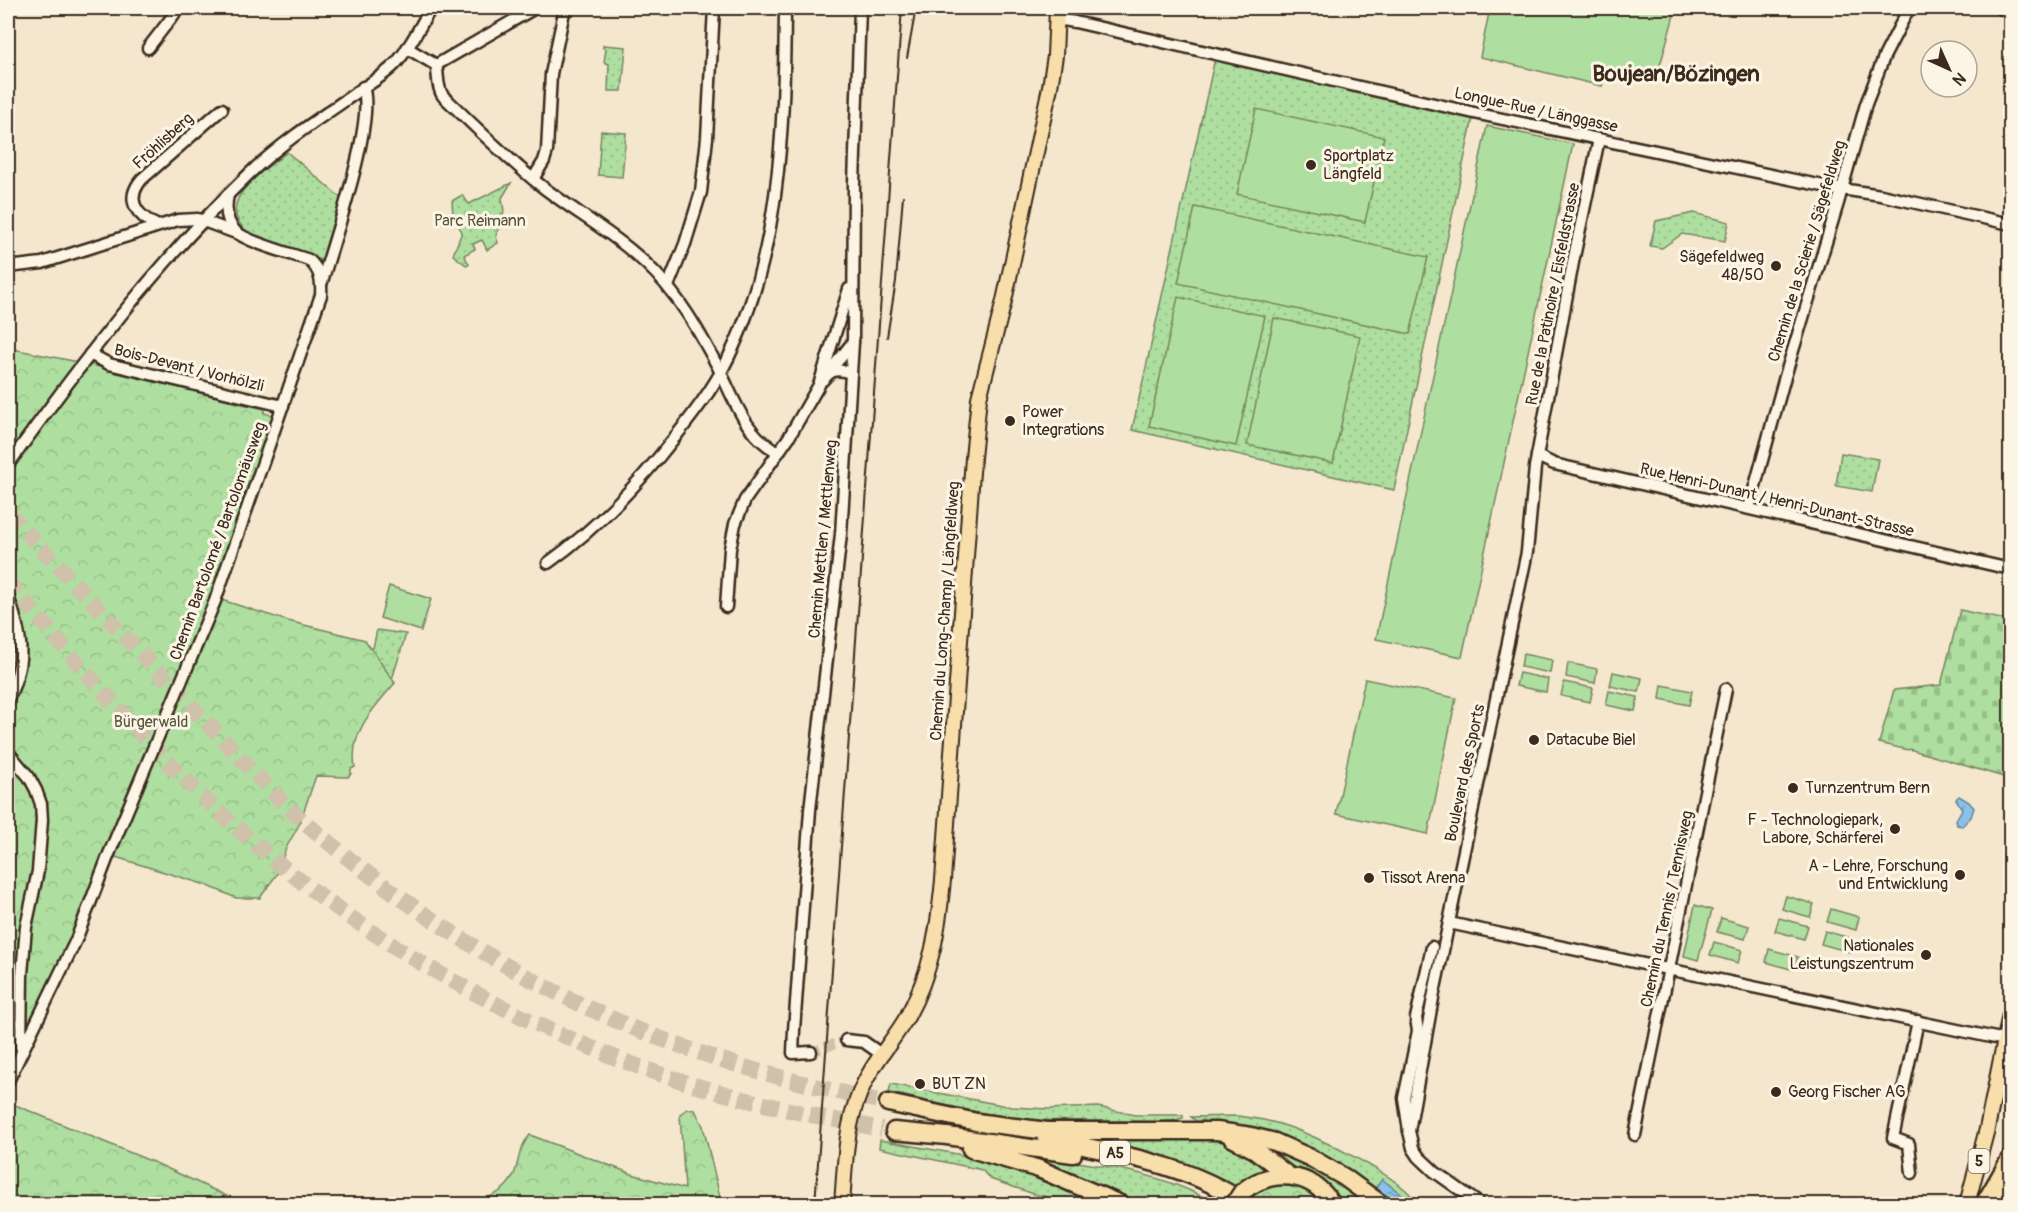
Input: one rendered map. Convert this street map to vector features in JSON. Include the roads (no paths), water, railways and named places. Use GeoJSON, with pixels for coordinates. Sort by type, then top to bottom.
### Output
{"type":"FeatureCollection","features":[{"type":"Feature","properties":{"kind":"highway","name":"A5"},"geometry":{"type":"LineString","coordinates":[[888,1103],[1163,1165],[1204,1180],[1238,1201]]}},
{"type":"Feature","properties":{"kind":"highway"},"geometry":{"type":"LineString","coordinates":[[976,1122],[1047,1131],[1190,1130],[1229,1132],[1261,1138],[1300,1152],[1333,1170],[1381,1204]]}},
{"type":"Feature","properties":{"kind":"highway","name":"A5"},"geometry":{"type":"LineString","coordinates":[[1120,1204],[1007,1158],[888,1130],[996,1143],[1126,1164],[1176,1178],[1203,1190],[1238,1201]]}},
{"type":"Feature","properties":{"kind":"highway"},"geometry":{"type":"LineString","coordinates":[[1190,1130],[1238,1140],[1289,1176]]}},
{"type":"Feature","properties":{"kind":"highway"},"geometry":{"type":"LineString","coordinates":[[1984,1204],[2010,1159]]}},
{"type":"Feature","properties":{"kind":"highway"},"geometry":{"type":"LineString","coordinates":[[1238,1201],[1253,1184],[1267,1178],[1289,1176],[1316,1186],[1332,1204]]}},
{"type":"Feature","properties":{"kind":"highway"},"geometry":{"type":"LineString","coordinates":[[2001,1204],[2010,1188]]}},
{"type":"Feature","properties":{"kind":"main road","name":"Chemin du Long-Champ / Längfeldweg"},"geometry":{"type":"LineString","coordinates":[[842,1204],[849,1131],[854,1108],[870,1069],[898,1031],[917,997],[926,978],[936,940],[944,869],[979,398],[1004,301],[1046,108],[1055,56],[1057,14]]}},
{"type":"Feature","properties":{"kind":"main road","name":"5"},"geometry":{"type":"LineString","coordinates":[[1967,1204],[1988,1124],[2010,1014]]}},
{"type":"Feature","properties":{"kind":"street"},"geometry":{"type":"LineString","coordinates":[[148,48],[179,8]]}},
{"type":"Feature","properties":{"kind":"street"},"geometry":{"type":"LineString","coordinates":[[8,465],[90,354],[203,221],[275,151],[389,69],[407,48],[431,8]]}},
{"type":"Feature","properties":{"kind":"street"},"geometry":{"type":"LineString","coordinates":[[436,65],[535,8]]}},
{"type":"Feature","properties":{"kind":"street"},"geometry":{"type":"LineString","coordinates":[[533,179],[547,151],[551,75],[564,8]]}},
{"type":"Feature","properties":{"kind":"street"},"geometry":{"type":"LineString","coordinates":[[668,286],[685,244],[701,192],[707,138],[714,8]]}},
{"type":"Feature","properties":{"kind":"street"},"geometry":{"type":"LineString","coordinates":[[548,563],[568,549],[608,514],[645,474],[690,419],[720,372],[748,308],[759,275],[768,234],[779,159],[784,99],[785,8]]}},
{"type":"Feature","properties":{"kind":"street","name":"Chemin Mettlen / Mettlenweg"},"geometry":{"type":"LineString","coordinates":[[811,1052],[793,1053],[810,810],[841,534],[853,342],[854,183],[860,8]]}},
{"type":"Feature","properties":{"kind":"street","name":"Chemin de la Scierie / Sägefeldweg"},"geometry":{"type":"LineString","coordinates":[[1749,508],[1784,380],[1868,96],[1884,57],[1909,8]]}},
{"type":"Feature","properties":{"kind":"street"},"geometry":{"type":"LineString","coordinates":[[2000,8],[2010,11]]}},
{"type":"Feature","properties":{"kind":"street","name":"Longue-Rue / Länggasse"},"geometry":{"type":"LineString","coordinates":[[1057,14],[1075,22],[1599,139],[1881,195],[2010,224]]}},
{"type":"Feature","properties":{"kind":"street"},"geometry":{"type":"LineString","coordinates":[[407,48],[436,65]]}},
{"type":"Feature","properties":{"kind":"street"},"geometry":{"type":"LineString","coordinates":[[436,65],[439,88],[443,96],[533,179],[625,245],[668,286],[689,315],[746,423],[768,447],[779,452]]}},
{"type":"Feature","properties":{"kind":"street"},"geometry":{"type":"LineString","coordinates":[[322,285],[359,156],[366,106],[363,87]]}},
{"type":"Feature","properties":{"kind":"street","name":"Fröhlisberg"},"geometry":{"type":"LineString","coordinates":[[158,226],[140,215],[135,207],[136,186],[222,109]]}},
{"type":"Feature","properties":{"kind":"street","name":"Rue de la Patinoire / Eisfeldstrasse"},"geometry":{"type":"LineString","coordinates":[[1537,456],[1574,257],[1599,139]]}},
{"type":"Feature","properties":{"kind":"street"},"geometry":{"type":"LineString","coordinates":[[228,195],[227,213],[236,232]]}},
{"type":"Feature","properties":{"kind":"street"},"geometry":{"type":"LineString","coordinates":[[8,267],[42,263],[158,226],[192,218],[309,260],[318,270],[322,285]]}},
{"type":"Feature","properties":{"kind":"street"},"geometry":{"type":"LineString","coordinates":[[819,385],[854,275]]}},
{"type":"Feature","properties":{"kind":"street","name":"Chemin Bartolomé / Bartolomäusweg"},"geometry":{"type":"LineString","coordinates":[[8,1081],[76,940],[109,854],[215,601],[321,296],[322,285]]}},
{"type":"Feature","properties":{"kind":"street"},"geometry":{"type":"LineString","coordinates":[[726,608],[730,549],[735,524],[745,500],[779,452],[819,385],[853,342]]}},
{"type":"Feature","properties":{"kind":"street","name":"Bois-Devant / Vorhölzli"},"geometry":{"type":"LineString","coordinates":[[90,354],[110,364],[283,406]]}},
{"type":"Feature","properties":{"kind":"street"},"geometry":{"type":"LineString","coordinates":[[829,372],[838,369],[851,373]]}},
{"type":"Feature","properties":{"kind":"street","name":"Rue Henri-Dunant / Henri-Dunant-Strasse"},"geometry":{"type":"LineString","coordinates":[[1537,456],[1554,464],[2010,569]]}},
{"type":"Feature","properties":{"kind":"street","name":"Boulevard des Sports"},"geometry":{"type":"LineString","coordinates":[[1409,1131],[1433,998],[1527,552],[1537,456]]}},
{"type":"Feature","properties":{"kind":"street"},"geometry":{"type":"LineString","coordinates":[[8,597],[21,638],[22,655],[15,684],[8,699]]}},
{"type":"Feature","properties":{"kind":"street","name":"Chemin du Tennis / Tennisweg"},"geometry":{"type":"LineString","coordinates":[[1635,1135],[1726,690]]}},
{"type":"Feature","properties":{"kind":"street"},"geometry":{"type":"LineString","coordinates":[[8,752],[30,777],[41,804],[42,820],[38,871],[29,908],[24,950],[21,1050]]}},
{"type":"Feature","properties":{"kind":"street"},"geometry":{"type":"LineString","coordinates":[[1449,923],[2005,1040]]}},
{"type":"Feature","properties":{"kind":"street"},"geometry":{"type":"LineString","coordinates":[[1432,947],[1416,1018],[1418,1031],[1404,1098],[1409,1131],[1413,1147],[1419,1157],[1480,1204]]}},
{"type":"Feature","properties":{"kind":"street"},"geometry":{"type":"LineString","coordinates":[[1912,1173],[1909,1144],[1893,1138],[1918,1021]]}},
{"type":"Feature","properties":{"kind":"street"},"geometry":{"type":"LineString","coordinates":[[846,1040],[864,1042],[881,1054]]}},
{"type":"Feature","properties":{"kind":"water"},"geometry":{"type":"Polygon","coordinates":[[[1959,796],[1974,808],[1971,817],[1962,826],[1957,825],[1956,820],[1962,809],[1956,799],[1959,796]]]}},
{"type":"Feature","properties":{"kind":"water"},"geometry":{"type":"Polygon","coordinates":[[[1382,1179],[1407,1199],[1402,1204],[1398,1204],[1376,1188],[1382,1179]]]}},
{"type":"Feature","properties":{"kind":"tunnel"},"geometry":{"type":"LineString","coordinates":[[8,513],[284,804],[377,881],[426,916],[529,978],[638,1030],[743,1066],[888,1103]]}},
{"type":"Feature","properties":{"kind":"tunnel"},"geometry":{"type":"LineString","coordinates":[[8,582],[161,755],[216,809],[297,878],[339,910],[383,939],[475,993],[522,1017],[584,1045],[662,1075],[752,1101],[882,1129]]}},
{"type":"Feature","properties":{"kind":"tunnel"},"geometry":{"type":"LineString","coordinates":[[811,1052],[846,1040]]}},
{"type":"Feature","properties":{"kind":"railway"},"geometry":{"type":"LineString","coordinates":[[815,1204],[902,8]]}},
{"type":"Feature","properties":{"kind":"railway"},"geometry":{"type":"LineString","coordinates":[[907,58],[916,8]]}},
{"type":"Feature","properties":{"kind":"railway"},"geometry":{"type":"LineString","coordinates":[[887,337],[896,281],[903,196]]}},
{"type":"Feature","properties":{"kind":"place","name":"Sportplatz Längfeld"},"geometry":{"type":"Point","coordinates":[1311,165]}},
{"type":"Feature","properties":{"kind":"place","name":"Sägefeldweg 48/50"},"geometry":{"type":"Point","coordinates":[1776,266]}},
{"type":"Feature","properties":{"kind":"place","name":"Power Integrations"},"geometry":{"type":"Point","coordinates":[1010,421]}},
{"type":"Feature","properties":{"kind":"place","name":"Datacube Biel"},"geometry":{"type":"Point","coordinates":[1534,740]}},
{"type":"Feature","properties":{"kind":"place","name":"Turnzentrum Bern"},"geometry":{"type":"Point","coordinates":[1793,788]}},
{"type":"Feature","properties":{"kind":"place","name":"F - Technologiepark, Labore, Schärferei"},"geometry":{"type":"Point","coordinates":[1895,829]}},
{"type":"Feature","properties":{"kind":"place","name":"A - Lehre, Forschung und Entwicklung"},"geometry":{"type":"Point","coordinates":[1960,875]}},
{"type":"Feature","properties":{"kind":"place","name":"Tissot Arena"},"geometry":{"type":"Point","coordinates":[1369,878]}},
{"type":"Feature","properties":{"kind":"place","name":"Nationales Leistungszentrum"},"geometry":{"type":"Point","coordinates":[1926,955]}},
{"type":"Feature","properties":{"kind":"place","name":"BUT ZN"},"geometry":{"type":"Point","coordinates":[920,1084]}},
{"type":"Feature","properties":{"kind":"place","name":"Georg Fischer AG"},"geometry":{"type":"Point","coordinates":[1776,1092]}},
{"type":"Feature","properties":{"kind":"district","name":"Boujean/Bözingen"},"geometry":{"type":"Point","coordinates":[1676,74]}},
{"type":"Feature","properties":{"kind":"park label","name":"Parc Reimann"},"geometry":{"type":"Point","coordinates":[480,221]}},
{"type":"Feature","properties":{"kind":"park label","name":"Bürgerwald"},"geometry":{"type":"Point","coordinates":[151,722]}}]}
